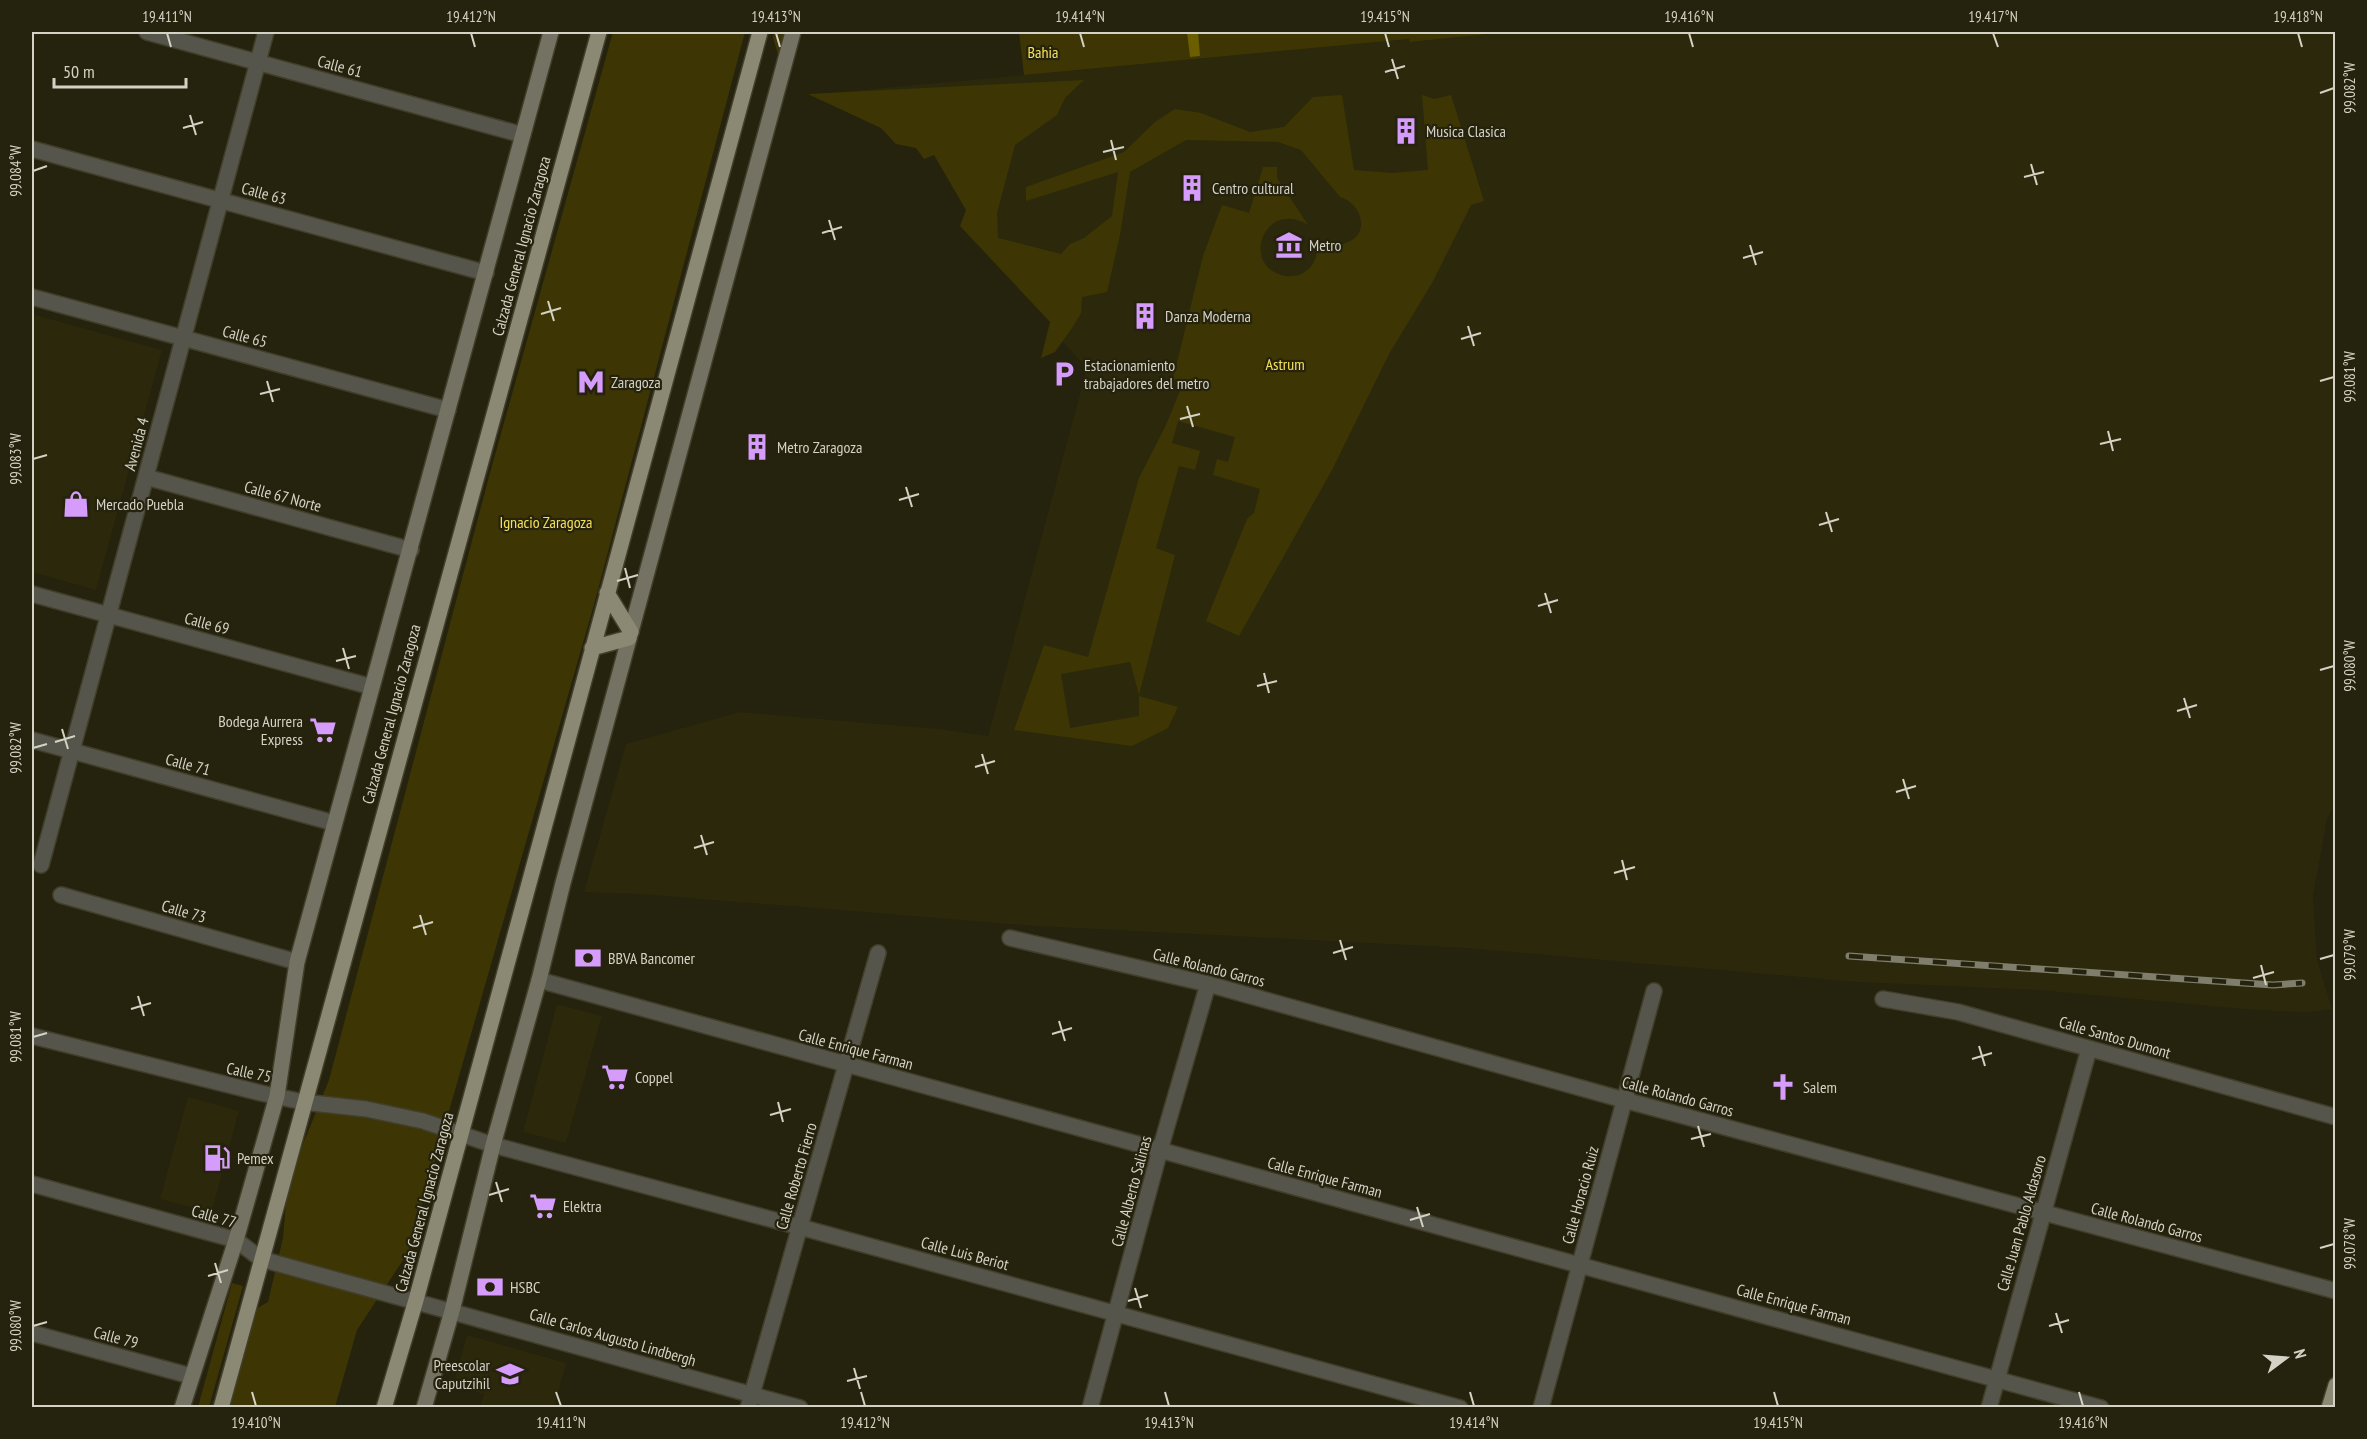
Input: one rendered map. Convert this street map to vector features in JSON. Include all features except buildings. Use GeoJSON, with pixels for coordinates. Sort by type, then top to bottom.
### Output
{"type":"FeatureCollection","features":[{"type":"Feature","properties":{"kind":"main road","name":"Calzada General Ignacio Zaragoza"},"geometry":{"type":"LineString","coordinates":[[182,1407],[236,1240],[277,1096],[297,962],[411,550],[550,32]]}},
{"type":"Feature","properties":{"kind":"main road","name":"Calzada General Ignacio Zaragoza"},"geometry":{"type":"LineString","coordinates":[[221,1407],[599,32]]}},
{"type":"Feature","properties":{"kind":"main road","name":"Calzada General Ignacio Zaragoza"},"geometry":{"type":"LineString","coordinates":[[384,1407],[416,1300],[759,32]]}},
{"type":"Feature","properties":{"kind":"main road"},"geometry":{"type":"LineString","coordinates":[[424,1407],[452,1311],[493,1145],[793,32]]}},
{"type":"Feature","properties":{"kind":"main road"},"geometry":{"type":"LineString","coordinates":[[607,592],[630,635]]}},
{"type":"Feature","properties":{"kind":"main road"},"geometry":{"type":"LineString","coordinates":[[592,648],[630,635]]}},
{"type":"Feature","properties":{"kind":"main road"},"geometry":{"type":"LineString","coordinates":[[2329,1407],[2336,1385]]}},
{"type":"Feature","properties":{"kind":"street","name":"Calle 61"},"geometry":{"type":"LineString","coordinates":[[147,32],[523,135]]}},
{"type":"Feature","properties":{"kind":"street","name":"Avenida 4"},"geometry":{"type":"LineString","coordinates":[[41,865],[266,32]]}},
{"type":"Feature","properties":{"kind":"street","name":"Calle 63"},"geometry":{"type":"LineString","coordinates":[[32,149],[486,273]]}},
{"type":"Feature","properties":{"kind":"street","name":"Calle 65"},"geometry":{"type":"LineString","coordinates":[[32,297],[448,410]]}},
{"type":"Feature","properties":{"kind":"street","name":"Calle 67 Norte"},"geometry":{"type":"LineString","coordinates":[[146,477],[411,550]]}},
{"type":"Feature","properties":{"kind":"street","name":"Calle 69"},"geometry":{"type":"LineString","coordinates":[[32,594],[372,687]]}},
{"type":"Feature","properties":{"kind":"street","name":"Calle 71"},"geometry":{"type":"LineString","coordinates":[[32,740],[334,823]]}},
{"type":"Feature","properties":{"kind":"street","name":"Calle 73"},"geometry":{"type":"LineString","coordinates":[[61,895],[297,962]]}},
{"type":"Feature","properties":{"kind":"street","name":"Calle Rolando Garros"},"geometry":{"type":"LineString","coordinates":[[1010,938],[1208,984],[1624,1100],[2336,1291]]}},
{"type":"Feature","properties":{"kind":"street","name":"Calle Roberto Fierro"},"geometry":{"type":"LineString","coordinates":[[750,1401],[878,953]]}},
{"type":"Feature","properties":{"kind":"street","name":"Calle Enrique Farman"},"geometry":{"type":"LineString","coordinates":[[539,980],[2101,1407]]}},
{"type":"Feature","properties":{"kind":"street","name":"Calle Alberto Salinas"},"geometry":{"type":"LineString","coordinates":[[1090,1407],[1208,984]]}},
{"type":"Feature","properties":{"kind":"street","name":"Calle Horacio Ruiz"},"geometry":{"type":"LineString","coordinates":[[1541,1407],[1654,991]]}},
{"type":"Feature","properties":{"kind":"street","name":"Calle Santos Dumont"},"geometry":{"type":"LineString","coordinates":[[1883,999],[1958,1012],[2336,1117]]}},
{"type":"Feature","properties":{"kind":"street","name":"Calle 75"},"geometry":{"type":"LineString","coordinates":[[32,1036],[209,1082],[303,1102],[366,1108],[423,1120],[460,1134]]}},
{"type":"Feature","properties":{"kind":"street","name":"Calle Juan Pablo Aldasoro"},"geometry":{"type":"LineString","coordinates":[[1989,1407],[2089,1049]]}},
{"type":"Feature","properties":{"kind":"street","name":"Calle Luis Beriot"},"geometry":{"type":"LineString","coordinates":[[460,1134],[493,1145],[1460,1407]]}},
{"type":"Feature","properties":{"kind":"street","name":"Calle 77"},"geometry":{"type":"LineString","coordinates":[[32,1184],[236,1240],[261,1259],[416,1300]]}},
{"type":"Feature","properties":{"kind":"street","name":"Calle Carlos Augusto Lindbergh"},"geometry":{"type":"LineString","coordinates":[[416,1300],[750,1401],[800,1407]]}},
{"type":"Feature","properties":{"kind":"street","name":"Calle 79"},"geometry":{"type":"LineString","coordinates":[[32,1333],[191,1376]]}},
{"type":"Feature","properties":{"kind":"shaded area"},"geometry":{"type":"Polygon","coordinates":[[[1187,32],[1198,32],[1200,56],[1190,57],[1187,32]]]}},
{"type":"Feature","properties":{"kind":"shaded area"},"geometry":{"type":"Polygon","coordinates":[[[1507,32],[2335,32],[2336,802],[2327,819],[2313,896],[2317,960],[2332,1009],[2308,1012],[2255,1010],[2039,990],[1858,982],[1465,948],[1038,926],[639,894],[584,892],[626,744],[740,712],[939,729],[988,736],[1087,368],[1051,329],[1051,321],[962,226],[966,210],[934,155],[924,159],[917,147],[896,144],[881,128],[809,95],[1409,39],[1410,42],[1507,32]]]}},
{"type":"Feature","properties":{"kind":"shaded area","name":"Mercado Puebla"},"geometry":{"type":"Polygon","coordinates":[[[35,315],[162,350],[96,590],[32,572],[32,327],[35,315]]]}},
{"type":"Feature","properties":{"kind":"shaded area"},"geometry":{"type":"Polygon","coordinates":[[[557,1004],[602,1016],[566,1143],[523,1132],[557,1004]]]}},
{"type":"Feature","properties":{"kind":"shaded area"},"geometry":{"type":"Polygon","coordinates":[[[188,1097],[239,1111],[211,1213],[160,1199],[188,1097]]]}},
{"type":"Feature","properties":{"kind":"shaded area","name":"Preescolar Caputzihil"},"geometry":{"type":"Polygon","coordinates":[[[467,1335],[566,1363],[554,1407],[480,1407],[484,1394],[453,1386],[467,1335]]]}},
{"type":"Feature","properties":{"kind":"green space","name":"Ignacio Zaragoza"},"geometry":{"type":"Polygon","coordinates":[[[613,32],[745,32],[595,601],[409,1251],[357,1330],[335,1407],[227,1408],[249,1313],[268,1302],[283,1238],[288,1181],[329,1080],[490,473],[613,32]]]}},
{"type":"Feature","properties":{"kind":"green space"},"geometry":{"type":"Polygon","coordinates":[[[774,32],[789,32],[780,61],[773,38],[774,32]]]}},
{"type":"Feature","properties":{"kind":"green space","name":"Bahia"},"geometry":{"type":"Polygon","coordinates":[[[1019,32],[1507,32],[1024,75],[1019,32]]]}},
{"type":"Feature","properties":{"kind":"green space","name":"Astrum"},"geometry":{"type":"Polygon","coordinates":[[[1084,80],[1065,98],[1057,115],[1015,145],[997,213],[998,238],[1061,254],[1070,244],[1084,238],[1112,216],[1118,172],[1026,201],[1026,187],[1124,152],[1155,122],[1175,109],[1201,113],[1250,132],[1284,127],[1313,97],[1342,95],[1354,170],[1393,173],[1428,170],[1422,95],[1434,99],[1451,95],[1484,201],[1471,205],[1432,283],[1389,354],[1332,470],[1239,636],[1206,621],[1247,519],[1254,513],[1260,489],[1213,475],[1217,459],[1228,462],[1235,437],[1178,421],[1172,443],[1200,451],[1195,470],[1179,466],[1156,548],[1175,555],[1139,695],[1130,662],[1061,674],[1070,728],[1139,716],[1139,696],[1178,707],[1168,728],[1132,746],[1014,730],[1044,645],[1088,657],[1139,478],[1166,425],[1184,381],[1173,379],[1203,256],[1222,205],[1249,213],[1263,167],[1277,167],[1277,178],[1308,225],[1293,219],[1280,220],[1270,226],[1263,236],[1262,258],[1269,268],[1281,275],[1289,276],[1301,274],[1311,266],[1316,255],[1317,241],[1339,245],[1354,239],[1361,226],[1358,212],[1347,200],[1340,197],[1301,150],[1278,142],[1186,140],[1130,172],[1120,235],[1107,292],[1082,297],[1081,313],[1072,328],[1055,352],[1041,358],[1050,322],[960,226],[966,210],[934,155],[924,159],[916,148],[896,144],[881,128],[808,94],[1084,80]]]}},
{"type":"Feature","properties":{"kind":"green space"},"geometry":{"type":"Polygon","coordinates":[[[232,1283],[243,1286],[209,1407],[198,1407],[232,1283]]]}},
{"type":"Feature","properties":{"kind":"railway"},"geometry":{"type":"LineString","coordinates":[[1849,956],[2273,985],[2302,983]]}},
{"type":"Feature","properties":{"kind":"place","name":"Musica Clasica"},"geometry":{"type":"Point","coordinates":[1406,131]}},
{"type":"Feature","properties":{"kind":"place","name":"Centro cultural"},"geometry":{"type":"Point","coordinates":[1192,188]}},
{"type":"Feature","properties":{"kind":"place","name":"Metro"},"geometry":{"type":"Point","coordinates":[1289,245]}},
{"type":"Feature","properties":{"kind":"place","name":"Danza Moderna"},"geometry":{"type":"Point","coordinates":[1145,316]}},
{"type":"Feature","properties":{"kind":"place","name":"Estacionamiento trabajadores del metro"},"geometry":{"type":"Point","coordinates":[1064,374]}},
{"type":"Feature","properties":{"kind":"place","name":"Zaragoza"},"geometry":{"type":"Point","coordinates":[591,382]}},
{"type":"Feature","properties":{"kind":"place","name":"Metro Zaragoza"},"geometry":{"type":"Point","coordinates":[757,447]}},
{"type":"Feature","properties":{"kind":"place","name":"Mercado Puebla"},"geometry":{"type":"Point","coordinates":[76,504]}},
{"type":"Feature","properties":{"kind":"place","name":"Bodega Aurrera Express"},"geometry":{"type":"Point","coordinates":[323,730]}},
{"type":"Feature","properties":{"kind":"place","name":"BBVA Bancomer"},"geometry":{"type":"Point","coordinates":[588,958]}},
{"type":"Feature","properties":{"kind":"place","name":"Coppel"},"geometry":{"type":"Point","coordinates":[615,1077]}},
{"type":"Feature","properties":{"kind":"place","name":"Salem"},"geometry":{"type":"Point","coordinates":[1783,1087]}},
{"type":"Feature","properties":{"kind":"place","name":"Pemex"},"geometry":{"type":"Point","coordinates":[217,1158]}},
{"type":"Feature","properties":{"kind":"place","name":"Elektra"},"geometry":{"type":"Point","coordinates":[543,1206]}},
{"type":"Feature","properties":{"kind":"place","name":"HSBC"},"geometry":{"type":"Point","coordinates":[490,1287]}},
{"type":"Feature","properties":{"kind":"place","name":"Preescolar Caputzihil"},"geometry":{"type":"Point","coordinates":[510,1374]}}]}
